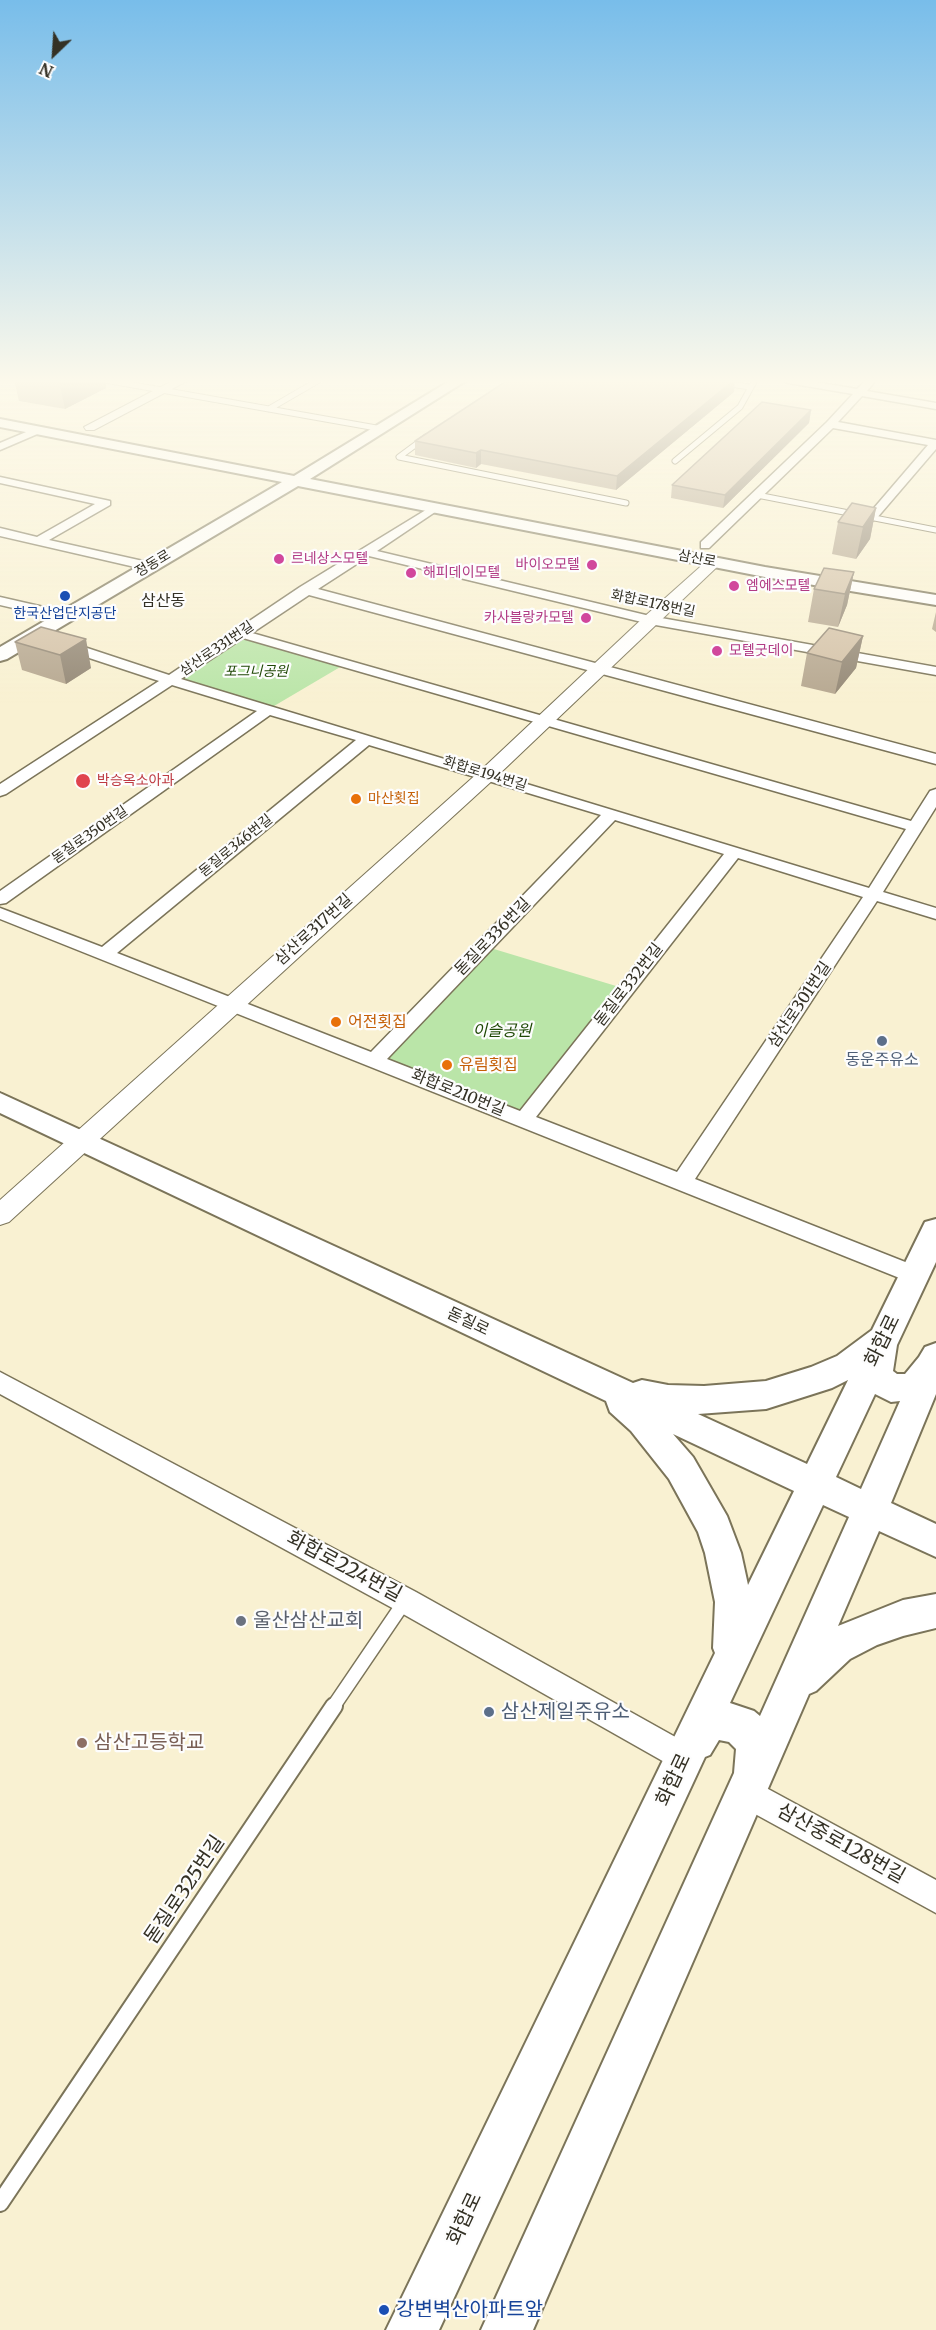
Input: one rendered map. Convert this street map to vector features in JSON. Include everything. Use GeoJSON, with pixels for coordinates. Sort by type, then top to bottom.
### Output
{"type":"FeatureCollection","features":[{"type":"Feature","properties":{"kind":"main road","name":"정동로"},"geometry":{"type":"LineString","coordinates":[[0,655],[283,489]]}},
{"type":"Feature","properties":{"kind":"main road","name":"삼산로"},"geometry":{"type":"LineString","coordinates":[[336,489],[822,583],[936,600]]}},
{"type":"Feature","properties":{"kind":"main road","name":"삼산로"},"geometry":{"type":"LineString","coordinates":[[412,489],[832,569],[936,584]]}},
{"type":"Feature","properties":{"kind":"main road","name":"돋질로"},"geometry":{"type":"LineString","coordinates":[[0,1102],[936,1541]]}},
{"type":"Feature","properties":{"kind":"main road","name":"화합로"},"geometry":{"type":"LineString","coordinates":[[412,2330],[936,1230]]}},
{"type":"Feature","properties":{"kind":"main road"},"geometry":{"type":"LineString","coordinates":[[596,1382],[668,1399],[704,1400],[766,1395],[820,1378],[848,1365],[885,1337]]}},
{"type":"Feature","properties":{"kind":"main road"},"geometry":{"type":"LineString","coordinates":[[885,1337],[877,1361],[877,1372],[882,1381],[891,1388],[912,1387],[921,1380],[935,1358]]}},
{"type":"Feature","properties":{"kind":"main road"},"geometry":{"type":"LineString","coordinates":[[935,1358],[933,1381],[936,1404]]}},
{"type":"Feature","properties":{"kind":"main road"},"geometry":{"type":"LineString","coordinates":[[507,2330],[791,1691],[935,1358]]}},
{"type":"Feature","properties":{"kind":"main road"},"geometry":{"type":"LineString","coordinates":[[596,1382],[643,1421],[662,1443],[698,1495],[714,1527],[723,1553],[733,1602],[731,1659]]}},
{"type":"Feature","properties":{"kind":"main road"},"geometry":{"type":"LineString","coordinates":[[791,1691],[814,1665],[837,1646],[866,1631],[903,1618],[936,1611]]}},
{"type":"Feature","properties":{"kind":"main road"},"geometry":{"type":"LineString","coordinates":[[685,1758],[706,1725],[719,1720],[740,1725],[755,1739],[758,1755],[746,1792]]}},
{"type":"Feature","properties":{"kind":"street"},"geometry":{"type":"LineString","coordinates":[[38,540],[106,503],[40,489]]}},
{"type":"Feature","properties":{"kind":"street"},"geometry":{"type":"LineString","coordinates":[[705,545],[764,489]]}},
{"type":"Feature","properties":{"kind":"street"},"geometry":{"type":"LineString","coordinates":[[872,517],[896,489]]}},
{"type":"Feature","properties":{"kind":"street","name":"삼산로331번길"},"geometry":{"type":"LineString","coordinates":[[0,791],[239,633],[434,508]]}},
{"type":"Feature","properties":{"kind":"street"},"geometry":{"type":"LineString","coordinates":[[0,532],[148,566]]}},
{"type":"Feature","properties":{"kind":"street","name":"화합로178번길"},"geometry":{"type":"LineString","coordinates":[[367,552],[650,620],[936,671]]}},
{"type":"Feature","properties":{"kind":"street","name":"삼산로317번길"},"geometry":{"type":"LineString","coordinates":[[0,1215],[547,720],[650,620],[714,562]]}},
{"type":"Feature","properties":{"kind":"street"},"geometry":{"type":"LineString","coordinates":[[305,591],[936,759]]}},
{"type":"Feature","properties":{"kind":"street"},"geometry":{"type":"LineString","coordinates":[[0,601],[65,616]]}},
{"type":"Feature","properties":{"kind":"street"},"geometry":{"type":"LineString","coordinates":[[239,633],[916,827]]}},
{"type":"Feature","properties":{"kind":"street","name":"화합로194번길"},"geometry":{"type":"LineString","coordinates":[[35,635],[170,680],[487,774],[936,914]]}},
{"type":"Feature","properties":{"kind":"street","name":"돋질로350번길"},"geometry":{"type":"LineString","coordinates":[[0,899],[269,709]]}},
{"type":"Feature","properties":{"kind":"street","name":"돋질로346번길"},"geometry":{"type":"LineString","coordinates":[[105,954],[367,739]]}},
{"type":"Feature","properties":{"kind":"street","name":"삼산로301번길"},"geometry":{"type":"LineString","coordinates":[[682,1182],[873,894],[936,794]]}},
{"type":"Feature","properties":{"kind":"street","name":"돋질로336번길"},"geometry":{"type":"LineString","coordinates":[[375,1060],[612,813]]}},
{"type":"Feature","properties":{"kind":"street","name":"돋질로332번길"},"geometry":{"type":"LineString","coordinates":[[524,1119],[735,851]]}},
{"type":"Feature","properties":{"kind":"street","name":"화합로210번길"},"geometry":{"type":"LineString","coordinates":[[0,913],[915,1275]]}},
{"type":"Feature","properties":{"kind":"street","name":"화합로224번길"},"geometry":{"type":"LineString","coordinates":[[0,1382],[406,1601],[685,1758]]}},
{"type":"Feature","properties":{"kind":"street","name":"삼산중로128번길"},"geometry":{"type":"LineString","coordinates":[[746,1792],[936,1897]]}},
{"type":"Feature","properties":{"kind":"lane"},"geometry":{"type":"LineString","coordinates":[[556,489],[626,503]]}},
{"type":"Feature","properties":{"kind":"lane"},"geometry":{"type":"LineString","coordinates":[[757,495],[936,530]]}},
{"type":"Feature","properties":{"kind":"lane","name":"돋질로325번길"},"geometry":{"type":"LineString","coordinates":[[0,2203],[406,1601]]}},
{"type":"Feature","properties":{"kind":"green space","name":"포그니공원"},"geometry":{"type":"Polygon","coordinates":[[[239,633],[347,663],[269,709],[170,680],[239,633]]]}},
{"type":"Feature","properties":{"kind":"green space","name":"이슬공원"},"geometry":{"type":"Polygon","coordinates":[[[484,946],[626,989],[524,1119],[375,1060],[484,946]]]}},
{"type":"Feature","properties":{"kind":"building"},"geometry":{"type":"Polygon","coordinates":[[[692,489],[731,489],[725,495],[692,489]]]}},
{"type":"Feature","properties":{"kind":"building"},"geometry":{"type":"Polygon","coordinates":[[[852,503],[876,508],[863,527],[838,522],[852,503]]]}},
{"type":"Feature","properties":{"kind":"building"},"geometry":{"type":"Polygon","coordinates":[[[824,568],[854,572],[845,594],[814,589],[824,568]]]}},
{"type":"Feature","properties":{"kind":"building"},"geometry":{"type":"Polygon","coordinates":[[[41,627],[86,639],[60,655],[15,642],[41,627]]]}},
{"type":"Feature","properties":{"kind":"building"},"geometry":{"type":"Polygon","coordinates":[[[829,628],[863,636],[842,662],[807,653],[829,628]]]}},
{"type":"Feature","properties":{"kind":"place","name":"르네상스모텔"},"geometry":{"type":"Point","coordinates":[279,559]}},
{"type":"Feature","properties":{"kind":"place","name":"바이오모텔"},"geometry":{"type":"Point","coordinates":[592,565]}},
{"type":"Feature","properties":{"kind":"place","name":"해피데이모텔"},"geometry":{"type":"Point","coordinates":[411,573]}},
{"type":"Feature","properties":{"kind":"place","name":"엠에스모텔"},"geometry":{"type":"Point","coordinates":[734,586]}},
{"type":"Feature","properties":{"kind":"place","name":"한국산업단지공단"},"geometry":{"type":"Point","coordinates":[65,596]}},
{"type":"Feature","properties":{"kind":"place","name":"카사블랑카모텔"},"geometry":{"type":"Point","coordinates":[586,618]}},
{"type":"Feature","properties":{"kind":"place","name":"모텔굿데이"},"geometry":{"type":"Point","coordinates":[717,651]}},
{"type":"Feature","properties":{"kind":"place","name":"박승옥소아과"},"geometry":{"type":"Point","coordinates":[83,781]}},
{"type":"Feature","properties":{"kind":"place","name":"마산횟집"},"geometry":{"type":"Point","coordinates":[356,799]}},
{"type":"Feature","properties":{"kind":"place","name":"어전횟집"},"geometry":{"type":"Point","coordinates":[336,1022]}},
{"type":"Feature","properties":{"kind":"place","name":"동운주유소"},"geometry":{"type":"Point","coordinates":[882,1041]}},
{"type":"Feature","properties":{"kind":"place","name":"유림횟집"},"geometry":{"type":"Point","coordinates":[447,1065]}},
{"type":"Feature","properties":{"kind":"place","name":"울산삼산교회"},"geometry":{"type":"Point","coordinates":[241,1621]}},
{"type":"Feature","properties":{"kind":"place","name":"삼산제일주유소"},"geometry":{"type":"Point","coordinates":[489,1712]}},
{"type":"Feature","properties":{"kind":"place","name":"삼산고등학교"},"geometry":{"type":"Point","coordinates":[82,1743]}},
{"type":"Feature","properties":{"kind":"place","name":"강변벽산아파트앞"},"geometry":{"type":"Point","coordinates":[384,2310]}},
{"type":"Feature","properties":{"kind":"district","name":"삼산동"},"geometry":{"type":"Point","coordinates":[163,601]}}]}
